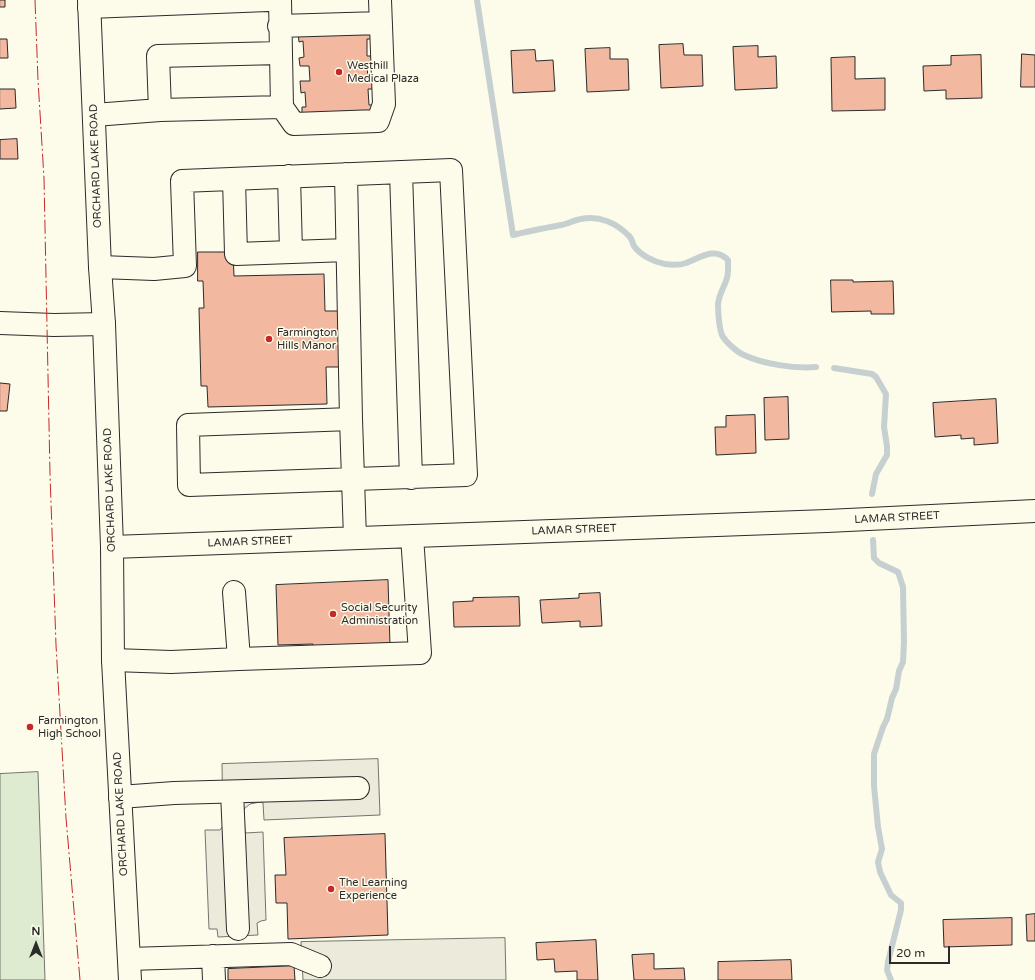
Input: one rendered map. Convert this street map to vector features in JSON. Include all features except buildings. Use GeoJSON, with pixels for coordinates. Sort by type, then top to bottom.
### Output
{"type":"FeatureCollection","features":[{"type":"Feature","properties":{"kind":"street"},"geometry":{"type":"LineString","coordinates":[[89,3],[268,0]]}},
{"type":"Feature","properties":{"kind":"street"},"geometry":{"type":"LineString","coordinates":[[280,0],[279,26],[282,108],[294,124],[378,121],[384,104],[380,0]]}},
{"type":"Feature","properties":{"kind":"street","name":"ORCHARD LAKE ROAD"},"geometry":{"type":"LineString","coordinates":[[89,3],[100,267],[104,324],[112,547],[113,660],[130,970]]}},
{"type":"Feature","properties":{"kind":"street"},"geometry":{"type":"LineString","coordinates":[[279,26],[381,23]]}},
{"type":"Feature","properties":{"kind":"street"},"geometry":{"type":"LineString","coordinates":[[160,110],[158,56],[280,53]]}},
{"type":"Feature","properties":{"kind":"street"},"geometry":{"type":"LineString","coordinates":[[94,115],[160,110],[282,108]]}},
{"type":"Feature","properties":{"kind":"street"},"geometry":{"type":"LineString","coordinates":[[100,267],[154,270],[185,266],[182,181],[451,170],[466,475],[189,485],[188,425],[351,419]]}},
{"type":"Feature","properties":{"kind":"street"},"geometry":{"type":"LineString","coordinates":[[402,172],[411,478]]}},
{"type":"Feature","properties":{"kind":"street"},"geometry":{"type":"LineString","coordinates":[[346,174],[351,419],[356,538]]}},
{"type":"Feature","properties":{"kind":"street"},"geometry":{"type":"LineString","coordinates":[[289,176],[291,252]]}},
{"type":"Feature","properties":{"kind":"street"},"geometry":{"type":"LineString","coordinates":[[234,179],[236,254],[348,250]]}},
{"type":"Feature","properties":{"kind":"street"},"geometry":{"type":"LineString","coordinates":[[0,323],[54,325],[104,324]]}},
{"type":"Feature","properties":{"kind":"street","name":"LAMAR STREET"},"geometry":{"type":"LineString","coordinates":[[112,547],[827,521],[1035,511]]}},
{"type":"Feature","properties":{"kind":"street"},"geometry":{"type":"LineString","coordinates":[[113,660],[171,662],[420,653],[412,536]]}},
{"type":"Feature","properties":{"kind":"street"},"geometry":{"type":"LineString","coordinates":[[234,592],[239,659]]}},
{"type":"Feature","properties":{"kind":"street"},"geometry":{"type":"LineString","coordinates":[[120,797],[174,793],[358,788]]}},
{"type":"Feature","properties":{"kind":"street"},"geometry":{"type":"LineString","coordinates":[[232,792],[238,929]]}},
{"type":"Feature","properties":{"kind":"street"},"geometry":{"type":"LineString","coordinates":[[130,970],[213,956],[291,954],[320,966]]}},
{"type":"Feature","properties":{"kind":"street"},"geometry":{"type":"LineString","coordinates":[[213,956],[214,980]]}},
{"type":"Feature","properties":{"kind":"green space"},"geometry":{"type":"Polygon","coordinates":[[[38,772],[45,980],[0,980],[0,774],[38,772]]]}},
{"type":"Feature","properties":{"kind":"shaded area"},"geometry":{"type":"Polygon","coordinates":[[[378,759],[380,815],[264,820],[263,803],[260,802],[250,804],[244,809],[245,833],[263,832],[266,920],[257,923],[258,935],[218,937],[217,929],[209,929],[205,830],[220,830],[223,826],[222,764],[378,759]]]}},
{"type":"Feature","properties":{"kind":"shaded area"},"geometry":{"type":"Polygon","coordinates":[[[505,938],[506,980],[303,980],[301,942],[505,938]]]}},
{"type":"Feature","properties":{"kind":"waterway"},"geometry":{"type":"LineString","coordinates":[[477,0],[513,235],[578,220],[594,218],[607,221],[618,227],[629,236],[634,246],[640,252],[648,258],[661,263],[670,265],[681,264],[713,253],[723,256],[728,260],[728,273],[719,298],[718,307],[719,321],[722,334],[725,339],[741,354],[760,361],[789,366],[816,367]]}},
{"type":"Feature","properties":{"kind":"waterway"},"geometry":{"type":"LineString","coordinates":[[834,368],[872,374],[876,377],[886,394],[884,427],[887,455],[876,474],[872,494]]}},
{"type":"Feature","properties":{"kind":"waterway"},"geometry":{"type":"LineString","coordinates":[[873,540],[874,558],[879,563],[898,572],[903,587],[903,662],[899,671],[896,689],[892,698],[887,719],[874,754],[874,786],[882,849],[878,862],[880,872],[891,895],[901,903],[901,910],[888,962],[887,970],[891,980]]}},
{"type":"Feature","properties":{"kind":"power"},"geometry":{"type":"LineString","coordinates":[[35,0],[44,178],[50,474],[56,645],[66,818],[80,980]]}},
{"type":"Feature","properties":{"kind":"place","name":"Westhill Medical Plaza"},"geometry":{"type":"Point","coordinates":[339,72]}},
{"type":"Feature","properties":{"kind":"place","name":"Farmington Hills Manor"},"geometry":{"type":"Point","coordinates":[269,339]}},
{"type":"Feature","properties":{"kind":"place","name":"Social Security Administration"},"geometry":{"type":"Point","coordinates":[333,614]}},
{"type":"Feature","properties":{"kind":"place","name":"Farmington High School"},"geometry":{"type":"Point","coordinates":[30,727]}},
{"type":"Feature","properties":{"kind":"place","name":"The Learning Experience"},"geometry":{"type":"Point","coordinates":[331,889]}}]}
